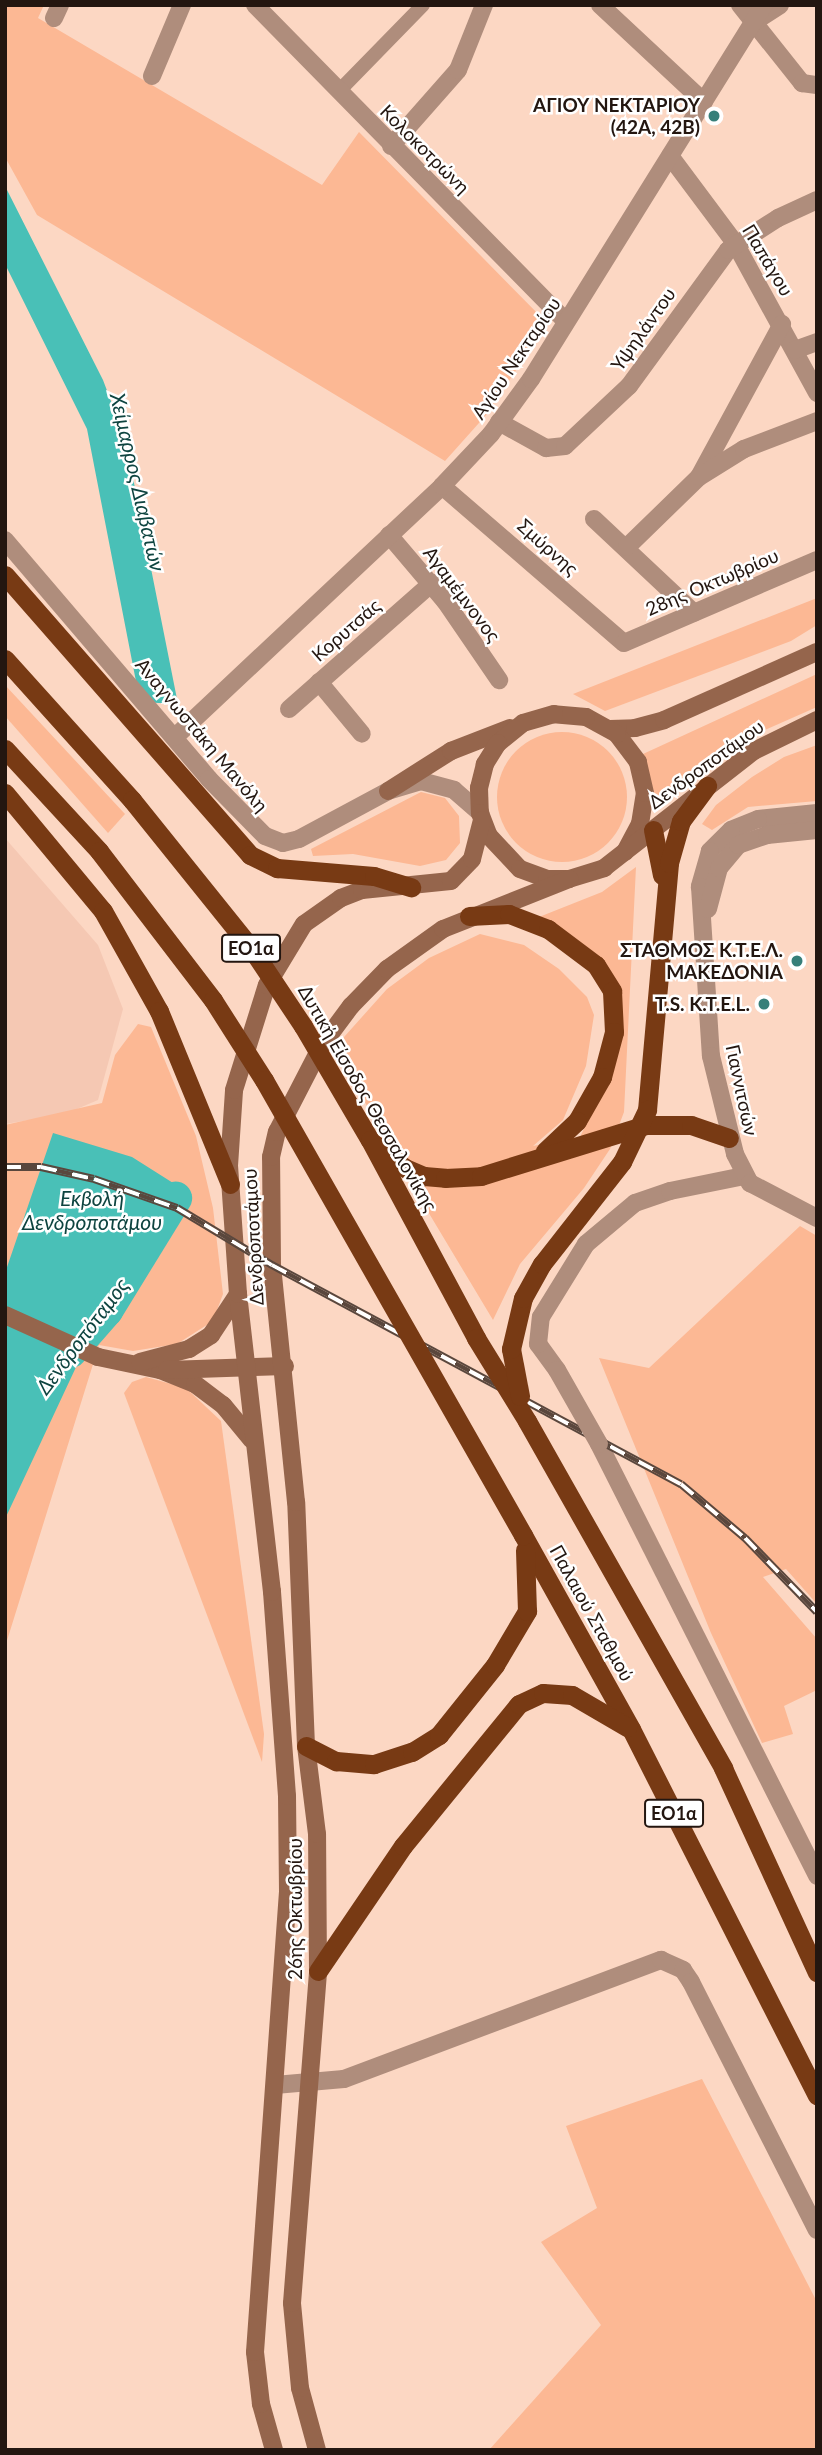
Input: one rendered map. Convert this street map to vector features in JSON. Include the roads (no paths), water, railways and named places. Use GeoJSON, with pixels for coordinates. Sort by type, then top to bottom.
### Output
{"type":"FeatureCollection","features":[{"type":"Feature","properties":{"kind":"highway"},"geometry":{"type":"LineString","coordinates":[[5,575],[250,855],[277,868],[374,876],[411,887]]}},
{"type":"Feature","properties":{"kind":"highway","name":"Δυτική Είσοδος Θεσσαλονίκης"},"geometry":{"type":"LineString","coordinates":[[5,659],[132,800],[251,948],[370,1140],[476,1338],[527,1420]]}},
{"type":"Feature","properties":{"kind":"highway","name":"Παλαιού Σταθμού"},"geometry":{"type":"LineString","coordinates":[[5,749],[99,851],[214,1000],[523,1535],[631,1729],[817,2096]]}},
{"type":"Feature","properties":{"kind":"highway"},"geometry":{"type":"LineString","coordinates":[[527,1420],[511,1349],[523,1298],[542,1264],[622,1162],[647,1110],[655,1059],[664,890],[677,830],[707,786]]}},
{"type":"Feature","properties":{"kind":"highway"},"geometry":{"type":"LineString","coordinates":[[5,793],[103,911],[159,1011],[230,1184]]}},
{"type":"Feature","properties":{"kind":"highway"},"geometry":{"type":"LineString","coordinates":[[653,830],[664,890]]}},
{"type":"Feature","properties":{"kind":"highway"},"geometry":{"type":"LineString","coordinates":[[469,916],[509,914],[548,929],[596,965],[615,1000],[612,1043],[591,1100],[570,1130],[526,1163]]}},
{"type":"Feature","properties":{"kind":"highway"},"geometry":{"type":"LineString","coordinates":[[370,1140],[386,1156],[424,1177],[481,1176],[646,1125],[691,1125],[729,1138]]}},
{"type":"Feature","properties":{"kind":"highway","name":"Παλαιού Σταθμού"},"geometry":{"type":"LineString","coordinates":[[527,1420],[723,1768],[817,1972]]}},
{"type":"Feature","properties":{"kind":"highway"},"geometry":{"type":"LineString","coordinates":[[306,1746],[336,1761],[374,1765],[412,1752],[439,1735],[495,1665],[527,1611],[529,1574],[523,1535]]}},
{"type":"Feature","properties":{"kind":"highway"},"geometry":{"type":"LineString","coordinates":[[318,1971],[403,1846],[519,1704],[543,1693],[572,1695],[631,1729]]}},
{"type":"Feature","properties":{"kind":"main road","name":"Δενδροποτάμου"},"geometry":{"type":"LineString","coordinates":[[569,879],[541,877],[515,865],[498,851],[481,817],[479,789],[485,764],[498,743],[516,726],[540,716],[567,713],[610,729],[635,729],[664,720],[817,652]]}},
{"type":"Feature","properties":{"kind":"main road","name":"Δενδροποτάμου"},"geometry":{"type":"LineString","coordinates":[[285,1366],[268,1187],[277,1132],[316,1056],[351,1006],[404,954],[469,916],[569,879],[600,871],[707,786],[793,730],[817,720]]}},
{"type":"Feature","properties":{"kind":"main road"},"geometry":{"type":"LineString","coordinates":[[388,791],[459,747],[516,726]]}},
{"type":"Feature","properties":{"kind":"main road","name":"Δενδροποτάμου"},"geometry":{"type":"LineString","coordinates":[[610,729],[638,762],[645,804],[638,831],[625,852]]}},
{"type":"Feature","properties":{"kind":"main road"},"geometry":{"type":"LineString","coordinates":[[645,804],[653,830]]}},
{"type":"Feature","properties":{"kind":"main road"},"geometry":{"type":"LineString","coordinates":[[411,887],[440,885],[463,872],[476,851],[481,817]]}},
{"type":"Feature","properties":{"kind":"main road","name":"Δενδροποτάμου"},"geometry":{"type":"LineString","coordinates":[[244,1368],[230,1184],[237,1077],[260,1001],[289,943],[313,916],[353,892],[411,887]]}},
{"type":"Feature","properties":{"kind":"main road"},"geometry":{"type":"LineString","coordinates":[[125,1363],[158,1360],[211,1335],[238,1294]]}},
{"type":"Feature","properties":{"kind":"main road"},"geometry":{"type":"LineString","coordinates":[[5,1315],[85,1352],[160,1370],[285,1366]]}},
{"type":"Feature","properties":{"kind":"main road","name":"26ης Οκτωβρίου"},"geometry":{"type":"LineString","coordinates":[[285,1366],[296,1502],[306,1746],[317,1834],[318,1971],[292,2303],[300,2388],[317,2450]]}},
{"type":"Feature","properties":{"kind":"main road","name":"26ης Οκτωβρίου"},"geometry":{"type":"LineString","coordinates":[[244,1368],[272,1592],[288,1796],[288,1891],[255,2352],[274,2450]]}},
{"type":"Feature","properties":{"kind":"main road"},"geometry":{"type":"LineString","coordinates":[[160,1370],[210,1393],[252,1440]]}},
{"type":"Feature","properties":{"kind":"street"},"geometry":{"type":"LineString","coordinates":[[152,76],[182,5]]}},
{"type":"Feature","properties":{"kind":"street","name":"Κολοκοτρώνη"},"geometry":{"type":"LineString","coordinates":[[255,5],[566,321]]}},
{"type":"Feature","properties":{"kind":"street"},"geometry":{"type":"LineString","coordinates":[[339,91],[423,5]]}},
{"type":"Feature","properties":{"kind":"street"},"geometry":{"type":"LineString","coordinates":[[391,146],[458,70],[484,5]]}},
{"type":"Feature","properties":{"kind":"street"},"geometry":{"type":"LineString","coordinates":[[600,5],[704,102]]}},
{"type":"Feature","properties":{"kind":"street"},"geometry":{"type":"LineString","coordinates":[[740,5],[802,83],[817,85]]}},
{"type":"Feature","properties":{"kind":"street","name":"Αγίου Νεκταρίου"},"geometry":{"type":"LineString","coordinates":[[175,737],[442,486],[499,422],[566,321],[764,5]]}},
{"type":"Feature","properties":{"kind":"street"},"geometry":{"type":"LineString","coordinates":[[754,22],[780,5]]}},
{"type":"Feature","properties":{"kind":"street","name":"Παπάγου"},"geometry":{"type":"LineString","coordinates":[[670,156],[735,243],[782,324],[817,393]]}},
{"type":"Feature","properties":{"kind":"street","name":"Υψηλάντου"},"geometry":{"type":"LineString","coordinates":[[499,422],[546,448],[565,446],[629,386],[717,261],[735,243],[817,200]]}},
{"type":"Feature","properties":{"kind":"street"},"geometry":{"type":"LineString","coordinates":[[699,477],[782,324]]}},
{"type":"Feature","properties":{"kind":"street"},"geometry":{"type":"LineString","coordinates":[[795,350],[817,342]]}},
{"type":"Feature","properties":{"kind":"street"},"geometry":{"type":"LineString","coordinates":[[626,547],[699,477],[744,449],[817,421]]}},
{"type":"Feature","properties":{"kind":"street","name":"Σμύρνης"},"geometry":{"type":"LineString","coordinates":[[442,486],[624,643]]}},
{"type":"Feature","properties":{"kind":"street"},"geometry":{"type":"LineString","coordinates":[[594,519],[694,612]]}},
{"type":"Feature","properties":{"kind":"street","name":"Αγαμέμνονος"},"geometry":{"type":"LineString","coordinates":[[389,535],[432,583],[499,680]]}},
{"type":"Feature","properties":{"kind":"street","name":"Αναγνωστάκη Μανόλη"},"geometry":{"type":"LineString","coordinates":[[5,540],[252,827],[278,842],[310,835],[388,791],[415,782],[436,781],[461,794],[481,817]]}},
{"type":"Feature","properties":{"kind":"street","name":"28ης Οκτωβρίου"},"geometry":{"type":"LineString","coordinates":[[624,643],[817,560]]}},
{"type":"Feature","properties":{"kind":"street","name":"Κορυτσάς"},"geometry":{"type":"LineString","coordinates":[[289,709],[432,583]]}},
{"type":"Feature","properties":{"kind":"street"},"geometry":{"type":"LineString","coordinates":[[320,682],[362,734]]}},
{"type":"Feature","properties":{"kind":"street"},"geometry":{"type":"LineString","coordinates":[[793,730],[817,729]]}},
{"type":"Feature","properties":{"kind":"street","name":"Γιαννιτσών"},"geometry":{"type":"LineString","coordinates":[[744,1176],[729,1138],[710,1044],[706,926],[700,878],[706,858],[719,839],[748,821],[817,813]]}},
{"type":"Feature","properties":{"kind":"street","name":"Γιαννιτσών"},"geometry":{"type":"LineString","coordinates":[[706,926],[712,885],[732,850],[759,837],[817,830]]}},
{"type":"Feature","properties":{"kind":"street"},"geometry":{"type":"LineString","coordinates":[[817,1218],[767,1195],[744,1176],[670,1191],[635,1203],[586,1244],[541,1317],[538,1344],[557,1370],[599,1444],[817,1876]]}},
{"type":"Feature","properties":{"kind":"street"},"geometry":{"type":"LineString","coordinates":[[275,2085],[309,2085],[344,2079],[661,1960],[683,1970],[691,1982],[817,2230]]}},
{"type":"Feature","properties":{"kind":"water"},"geometry":{"type":"Polygon","coordinates":[[[5,186],[103,380],[125,438],[178,704],[140,702],[87,429],[5,264],[5,186]]]}},
{"type":"Feature","properties":{"kind":"water","name":"Εκβολή Δενδροποτάμου"},"geometry":{"type":"Polygon","coordinates":[[[53,1133],[132,1157],[181,1188],[113,1288],[5,1519],[5,1273],[53,1133]]]}},
{"type":"Feature","properties":{"kind":"waterway","name":"Δενδροπόταμος"},"geometry":{"type":"LineString","coordinates":[[70,1351],[106,1310],[175,1198]]}},
{"type":"Feature","properties":{"kind":"railway"},"geometry":{"type":"LineString","coordinates":[[5,1167],[41,1167],[94,1179],[177,1208],[272,1265],[681,1484],[745,1538],[817,1612]]}},
{"type":"Feature","properties":{"kind":"place","name":"ΑΓΙΟΥ ΝΕΚΤΑΡΙΟΥ (42Α, 42Β)"},"geometry":{"type":"Point","coordinates":[714,116]}},
{"type":"Feature","properties":{"kind":"place","name":"ΣΤΑΘΜΟΣ Κ.Τ.Ε.Λ. ΜΑΚΕΔΟΝΙΑ"},"geometry":{"type":"Point","coordinates":[797,961]}},
{"type":"Feature","properties":{"kind":"place","name":"T.S. K.T.E.L."},"geometry":{"type":"Point","coordinates":[764,1004]}},
{"type":"Feature","properties":{"kind":"water label","name":"Χείμαρρος Διαβατών"},"geometry":{"type":"Point","coordinates":[138,482]}}]}
